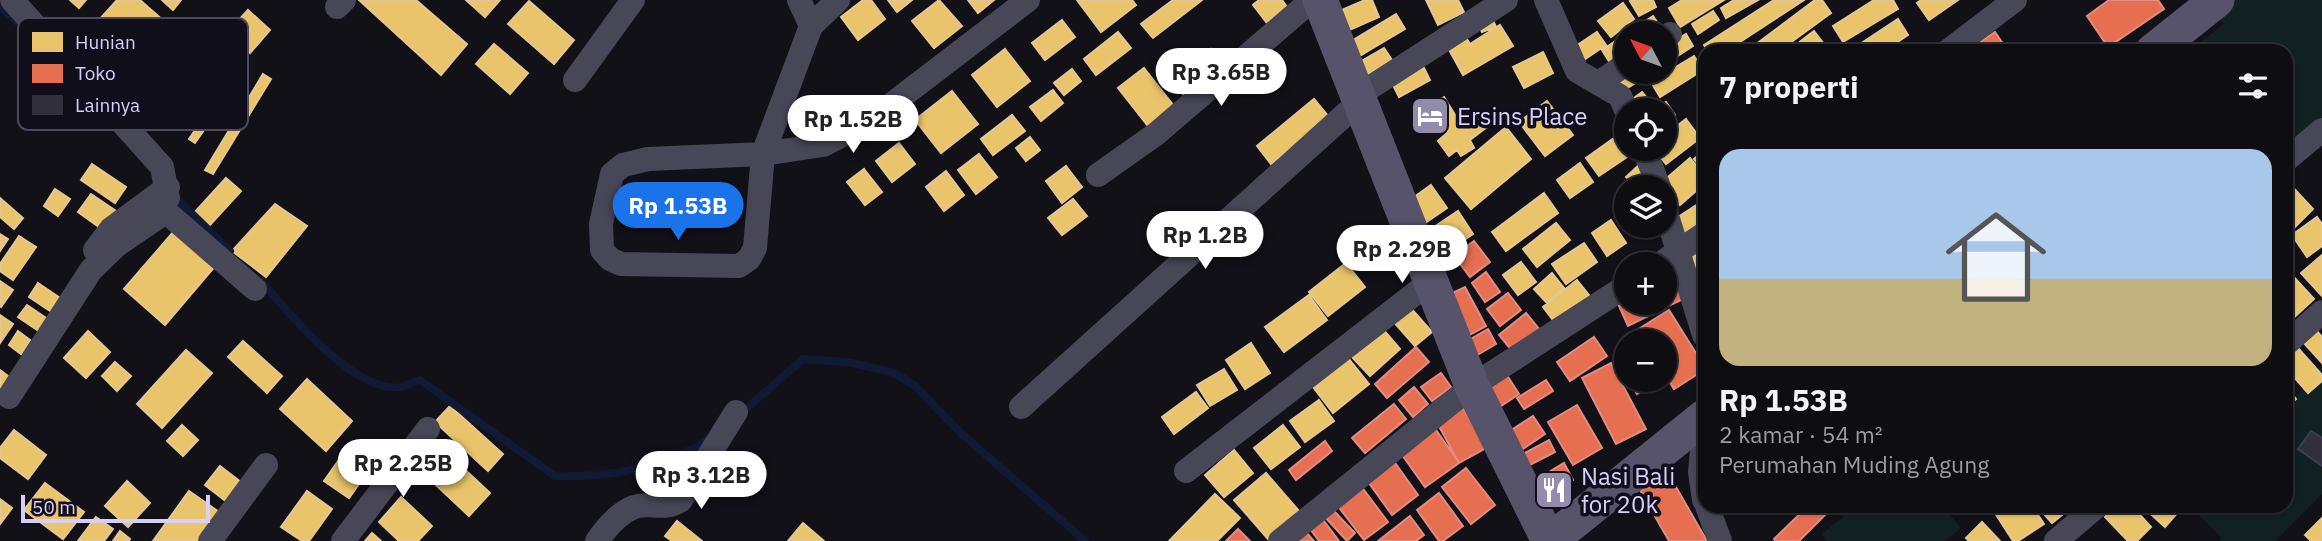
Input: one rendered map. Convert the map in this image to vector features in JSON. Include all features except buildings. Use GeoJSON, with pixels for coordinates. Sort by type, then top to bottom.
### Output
{"type":"FeatureCollection","features":[{"type":"Feature","properties":{"kind":"street"},"geometry":{"type":"LineString","coordinates":[[12,0],[28,18]]}},
{"type":"Feature","properties":{"kind":"street"},"geometry":{"type":"LineString","coordinates":[[575,80],[633,0]]}},
{"type":"Feature","properties":{"kind":"street"},"geometry":{"type":"LineString","coordinates":[[799,0],[811,26]]}},
{"type":"Feature","properties":{"kind":"street"},"geometry":{"type":"LineString","coordinates":[[838,0],[811,26],[763,153],[755,247],[749,260],[739,266],[621,264],[610,259],[602,250],[601,224],[612,174],[623,165],[648,159],[763,153],[823,145],[871,120],[1028,0]]}},
{"type":"Feature","properties":{"kind":"street"},"geometry":{"type":"LineString","coordinates":[[1098,175],[1156,134],[1312,0]]}},
{"type":"Feature","properties":{"kind":"street"},"geometry":{"type":"LineString","coordinates":[[1320,0],[1472,386],[1550,541],[1698,422]]}},
{"type":"Feature","properties":{"kind":"street"},"geometry":{"type":"LineString","coordinates":[[1021,407],[1358,99],[1506,0]]}},
{"type":"Feature","properties":{"kind":"street"},"geometry":{"type":"LineString","coordinates":[[1546,0],[1577,71],[1600,82],[1621,98]]}},
{"type":"Feature","properties":{"kind":"street"},"geometry":{"type":"LineString","coordinates":[[1957,44],[2015,0]]}},
{"type":"Feature","properties":{"kind":"street"},"geometry":{"type":"LineString","coordinates":[[2163,44],[2217,0]]}},
{"type":"Feature","properties":{"kind":"street"},"geometry":{"type":"LineString","coordinates":[[1600,82],[1614,72]]}},
{"type":"Feature","properties":{"kind":"street"},"geometry":{"type":"LineString","coordinates":[[129,130],[162,167],[166,199],[255,289]]}},
{"type":"Feature","properties":{"kind":"street"},"geometry":{"type":"LineString","coordinates":[[2293,154],[2322,130]]}},
{"type":"Feature","properties":{"kind":"street"},"geometry":{"type":"LineString","coordinates":[[5,405],[15,382],[81,269],[111,229],[166,199]]}},
{"type":"Feature","properties":{"kind":"street"},"geometry":{"type":"LineString","coordinates":[[1677,253],[1698,238]]}},
{"type":"Feature","properties":{"kind":"street"},"geometry":{"type":"LineString","coordinates":[[1677,278],[1698,322]]}},
{"type":"Feature","properties":{"kind":"street"},"geometry":{"type":"LineString","coordinates":[[1186,471],[1430,282]]}},
{"type":"Feature","properties":{"kind":"street"},"geometry":{"type":"LineString","coordinates":[[1280,541],[1472,386],[1614,294]]}},
{"type":"Feature","properties":{"kind":"street"},"geometry":{"type":"LineString","coordinates":[[2293,338],[2322,312]]}},
{"type":"Feature","properties":{"kind":"street"},"geometry":{"type":"LineString","coordinates":[[597,541],[609,525],[635,506],[669,508],[681,500],[736,412]]}},
{"type":"Feature","properties":{"kind":"street"},"geometry":{"type":"LineString","coordinates":[[343,541],[428,429]]}},
{"type":"Feature","properties":{"kind":"street"},"geometry":{"type":"LineString","coordinates":[[209,541],[267,464]]}},
{"type":"Feature","properties":{"kind":"street"},"geometry":{"type":"LineString","coordinates":[[1710,513],[1720,541]]}},
{"type":"Feature","properties":{"kind":"street"},"geometry":{"type":"LineString","coordinates":[[2056,541],[2089,513]]}},
{"type":"Feature","properties":{"kind":"shaded area"},"geometry":{"type":"Polygon","coordinates":[[[2206,0],[2322,0],[2322,138],[2293,164],[2293,44],[2198,44],[2224,24],[2206,0]]]}},
{"type":"Feature","properties":{"kind":"shaded area"},"geometry":{"type":"Polygon","coordinates":[[[2322,364],[2322,494],[2275,541],[2220,541],[2222,538],[2197,513],[2293,513],[2293,400],[2322,364]]]}},
{"type":"Feature","properties":{"kind":"shaded area"},"geometry":{"type":"Polygon","coordinates":[[[1848,513],[1949,513],[1961,528],[1945,541],[1827,541],[1822,534],[1848,513]]]}},
{"type":"Feature","properties":{"kind":"waterway"},"geometry":{"type":"LineString","coordinates":[[0,7],[16,21]]}},
{"type":"Feature","properties":{"kind":"waterway"},"geometry":{"type":"LineString","coordinates":[[172,194],[230,251]]}},
{"type":"Feature","properties":{"kind":"waterway"},"geometry":{"type":"LineString","coordinates":[[262,282],[323,348],[362,377],[381,385],[399,387],[420,380],[555,476],[595,475],[635,469],[674,457],[710,439]]}},
{"type":"Feature","properties":{"kind":"waterway"},"geometry":{"type":"LineString","coordinates":[[741,413],[803,359],[848,362],[895,373],[914,385],[962,434],[1085,541]]}},
{"type":"Feature","properties":{"kind":"place","name":"Ersins Place"},"geometry":{"type":"Point","coordinates":[1430,116]}},
{"type":"Feature","properties":{"kind":"place","name":"Nasi Bali for 20k"},"geometry":{"type":"Point","coordinates":[1554,490]}}]}
